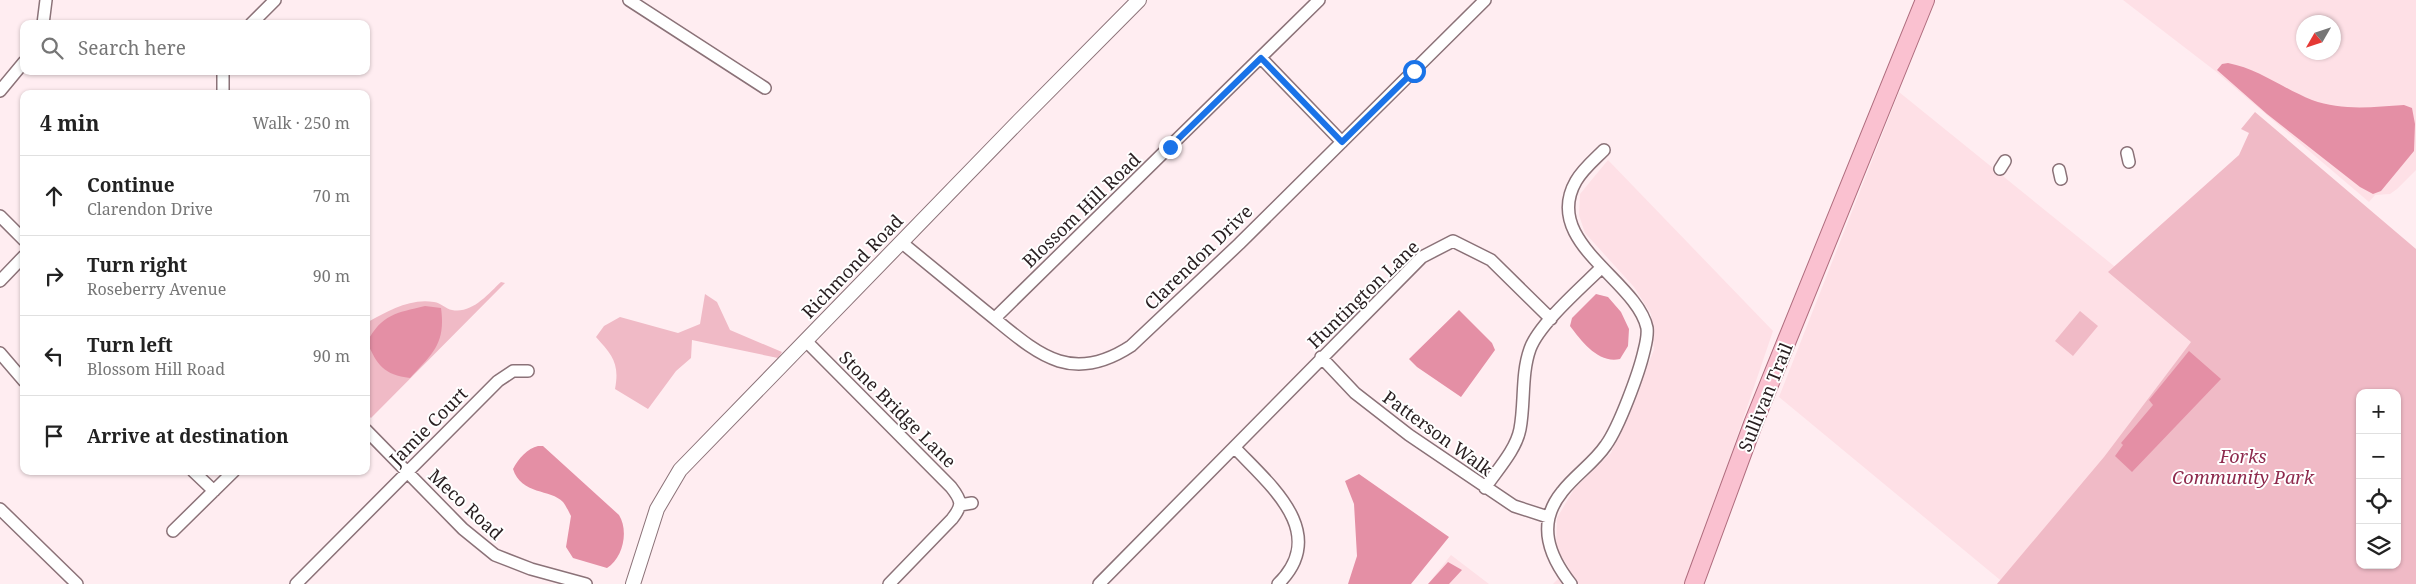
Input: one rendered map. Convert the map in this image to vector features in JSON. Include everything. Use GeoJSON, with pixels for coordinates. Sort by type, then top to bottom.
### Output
{"type":"FeatureCollection","features":[{"type":"Feature","properties":{"kind":"main road","name":"Sullivan Trail"},"geometry":{"type":"LineString","coordinates":[[1694,584],[1753,424],[1925,0]]}},
{"type":"Feature","properties":{"kind":"street"},"geometry":{"type":"LineString","coordinates":[[44,20],[46,0]]}},
{"type":"Feature","properties":{"kind":"street"},"geometry":{"type":"LineString","coordinates":[[255,20],[275,0]]}},
{"type":"Feature","properties":{"kind":"street"},"geometry":{"type":"LineString","coordinates":[[629,0],[765,88]]}},
{"type":"Feature","properties":{"kind":"street","name":"Richmond Road"},"geometry":{"type":"LineString","coordinates":[[633,584],[657,509],[671,482],[901,242],[1139,0]]}},
{"type":"Feature","properties":{"kind":"street","name":"Blossom Hill Road"},"geometry":{"type":"LineString","coordinates":[[995,318],[1319,0]]}},
{"type":"Feature","properties":{"kind":"street","name":"Clarendon Drive"},"geometry":{"type":"LineString","coordinates":[[901,242],[1023,341],[1047,357],[1066,362],[1086,363],[1114,357],[1131,346],[1239,244],[1485,0]]}},
{"type":"Feature","properties":{"kind":"street"},"geometry":{"type":"LineString","coordinates":[[1261,58],[1342,142]]}},
{"type":"Feature","properties":{"kind":"street"},"geometry":{"type":"LineString","coordinates":[[0,91],[20,67]]}},
{"type":"Feature","properties":{"kind":"street"},"geometry":{"type":"LineString","coordinates":[[223,75],[223,90]]}},
{"type":"Feature","properties":{"kind":"street"},"geometry":{"type":"LineString","coordinates":[[1571,584],[1557,566],[1548,544],[1548,517],[1561,493],[1606,445],[1618,423],[1643,357],[1647,337],[1647,327],[1634,302],[1601,268],[1579,240],[1570,213],[1570,203],[1575,182],[1604,150]]}},
{"type":"Feature","properties":{"kind":"street"},"geometry":{"type":"LineString","coordinates":[[0,216],[20,236]]}},
{"type":"Feature","properties":{"kind":"street","name":"Huntington Lane"},"geometry":{"type":"LineString","coordinates":[[1099,584],[1235,448],[1321,357],[1422,257],[1453,241],[1491,260],[1551,319]]}},
{"type":"Feature","properties":{"kind":"street"},"geometry":{"type":"LineString","coordinates":[[0,281],[20,260]]}},
{"type":"Feature","properties":{"kind":"street"},"geometry":{"type":"LineString","coordinates":[[1485,488],[1516,441],[1520,430],[1527,362],[1531,347],[1551,319],[1601,268]]}},
{"type":"Feature","properties":{"kind":"street","name":"Stone Bridge Lane"},"geometry":{"type":"LineString","coordinates":[[806,340],[951,487],[960,500],[960,505]]}},
{"type":"Feature","properties":{"kind":"street"},"geometry":{"type":"LineString","coordinates":[[0,353],[20,376]]}},
{"type":"Feature","properties":{"kind":"street","name":"Patterson Walk"},"geometry":{"type":"LineString","coordinates":[[1321,357],[1370,405],[1485,488],[1514,506],[1548,517]]}},
{"type":"Feature","properties":{"kind":"street","name":"Jamie Court"},"geometry":{"type":"LineString","coordinates":[[296,584],[498,381],[513,371],[528,371]]}},
{"type":"Feature","properties":{"kind":"street","name":"Meco Road"},"geometry":{"type":"LineString","coordinates":[[370,434],[463,529],[495,555],[531,569],[586,584]]}},
{"type":"Feature","properties":{"kind":"street"},"geometry":{"type":"LineString","coordinates":[[1235,448],[1283,499],[1291,511],[1296,524],[1298,542],[1295,561],[1278,584]]}},
{"type":"Feature","properties":{"kind":"street"},"geometry":{"type":"LineString","coordinates":[[197,475],[214,491]]}},
{"type":"Feature","properties":{"kind":"street"},"geometry":{"type":"LineString","coordinates":[[174,531],[230,475]]}},
{"type":"Feature","properties":{"kind":"street"},"geometry":{"type":"LineString","coordinates":[[889,584],[952,519],[959,510],[960,505],[972,503]]}},
{"type":"Feature","properties":{"kind":"street"},"geometry":{"type":"LineString","coordinates":[[0,509],[77,584]]}},
{"type":"Feature","properties":{"kind":"shaded area"},"geometry":{"type":"Polygon","coordinates":[[[2123,0],[2416,0],[2416,170],[2390,194],[2375,195],[2369,202],[2214,70],[2123,0]]]}},
{"type":"Feature","properties":{"kind":"shaded area"},"geometry":{"type":"Polygon","coordinates":[[[2228,63],[2261,74],[2312,100],[2335,106],[2381,107],[2404,105],[2412,108],[2415,124],[2414,151],[2381,191],[2373,194],[2360,187],[2267,114],[2217,70],[2222,64],[2228,63]]]}},
{"type":"Feature","properties":{"kind":"shaded area"},"geometry":{"type":"Polygon","coordinates":[[[1899,92],[2203,338],[2005,584],[1779,397],[1899,92]]]}},
{"type":"Feature","properties":{"kind":"shaded area"},"geometry":{"type":"Polygon","coordinates":[[[1608,160],[1773,331],[1687,584],[1553,584],[1569,568],[1556,548],[1557,518],[1574,489],[1611,453],[1654,350],[1651,314],[1634,287],[1585,233],[1579,215],[1580,194],[1608,160]]]}},
{"type":"Feature","properties":{"kind":"shaded area"},"geometry":{"type":"Polygon","coordinates":[[[1596,294],[1608,297],[1621,312],[1629,329],[1628,346],[1620,359],[1612,360],[1598,355],[1580,339],[1570,326],[1572,318],[1596,294]]]}},
{"type":"Feature","properties":{"kind":"shaded area"},"geometry":{"type":"Polygon","coordinates":[[[425,306],[441,308],[442,320],[436,348],[410,378],[401,377],[382,368],[370,348],[370,338],[378,326],[391,316],[425,306]]]}},
{"type":"Feature","properties":{"kind":"shaded area"},"geometry":{"type":"Polygon","coordinates":[[[1459,310],[1492,343],[1495,350],[1461,397],[1417,367],[1409,359],[1459,310]]]}},
{"type":"Feature","properties":{"kind":"shaded area"},"geometry":{"type":"Polygon","coordinates":[[[2189,351],[2221,379],[2132,472],[2115,456],[2123,445],[2121,443],[2153,405],[2149,400],[2189,351]]]}},
{"type":"Feature","properties":{"kind":"shaded area"},"geometry":{"type":"Polygon","coordinates":[[[538,446],[543,446],[619,515],[624,529],[623,544],[613,564],[607,568],[573,558],[566,547],[571,516],[563,502],[558,498],[529,487],[517,477],[513,469],[518,461],[524,454],[538,446]]]}},
{"type":"Feature","properties":{"kind":"shaded area"},"geometry":{"type":"Polygon","coordinates":[[[1359,474],[1449,537],[1411,584],[1348,584],[1357,556],[1354,504],[1345,481],[1359,474]]]}},
{"type":"Feature","properties":{"kind":"shaded area"},"geometry":{"type":"Polygon","coordinates":[[[1451,555],[1489,584],[1428,584],[1451,555]]]}},
{"type":"Feature","properties":{"kind":"shaded area"},"geometry":{"type":"Polygon","coordinates":[[[1448,562],[1462,570],[1449,584],[1428,584],[1448,562]]]}},
{"type":"Feature","properties":{"kind":"green space","name":"Forks Community Park"},"geometry":{"type":"Polygon","coordinates":[[[2255,112],[2416,249],[2416,584],[1997,584],[2104,457],[2191,342],[2108,272],[2239,155],[2249,133],[2241,129],[2255,112]]]}},
{"type":"Feature","properties":{"kind":"green space"},"geometry":{"type":"Polygon","coordinates":[[[501,282],[505,283],[371,418],[370,321],[399,306],[416,302],[434,302],[452,310],[459,310],[473,306],[501,282]]]}},
{"type":"Feature","properties":{"kind":"green space"},"geometry":{"type":"Polygon","coordinates":[[[705,294],[717,302],[730,330],[782,352],[778,358],[692,340],[691,358],[676,371],[648,409],[615,389],[616,372],[613,360],[596,337],[604,326],[620,317],[678,333],[700,324],[705,294]]]}},
{"type":"Feature","properties":{"kind":"green space"},"geometry":{"type":"Polygon","coordinates":[[[2080,311],[2098,326],[2073,356],[2055,341],[2080,311]]]}},
{"type":"Feature","properties":{"kind":"route"},"geometry":{"type":"LineString","coordinates":[[1170,147],[1261,58],[1342,142],[1414,71]]}}]}
